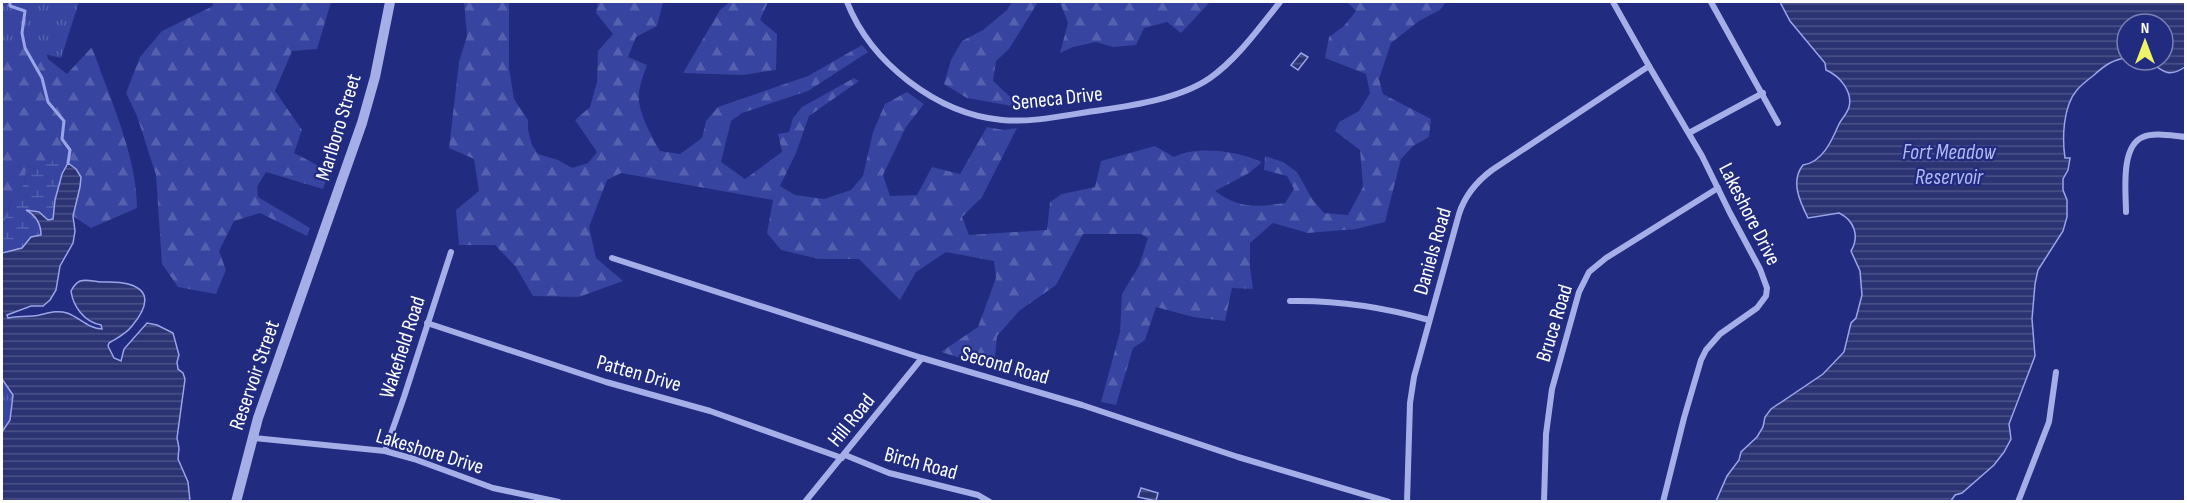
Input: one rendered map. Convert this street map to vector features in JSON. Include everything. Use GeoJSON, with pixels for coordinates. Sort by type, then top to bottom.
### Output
{"type":"FeatureCollection","features":[{"type":"Feature","properties":{"kind":"street","name":"Marlboro Street"},"geometry":{"type":"LineString","coordinates":[[314,262],[369,99],[390,2]]}},
{"type":"Feature","properties":{"kind":"street","name":"Seneca Drive"},"geometry":{"type":"LineString","coordinates":[[847,2],[877,50],[914,86],[957,110],[1004,120],[1038,119],[1143,104],[1185,90],[1208,80],[1229,62],[1280,2]]}},
{"type":"Feature","properties":{"kind":"street","name":"Lakeshore Drive"},"geometry":{"type":"LineString","coordinates":[[1614,2],[1689,133],[1765,280],[1767,288],[1766,296],[1757,308],[1720,334],[1706,350],[1684,418],[1663,501]]}},
{"type":"Feature","properties":{"kind":"street"},"geometry":{"type":"LineString","coordinates":[[1711,2],[1778,123]]}},
{"type":"Feature","properties":{"kind":"street","name":"Daniels Road"},"geometry":{"type":"LineString","coordinates":[[1407,501],[1411,397],[1429,320],[1459,214],[1470,190],[1492,170],[1649,66]]}},
{"type":"Feature","properties":{"kind":"street"},"geometry":{"type":"LineString","coordinates":[[1689,133],[1763,93]]}},
{"type":"Feature","properties":{"kind":"street"},"geometry":{"type":"LineString","coordinates":[[2126,212],[2126,165],[2134,143],[2145,136],[2186,137]]}},
{"type":"Feature","properties":{"kind":"street","name":"Bruce Road"},"geometry":{"type":"LineString","coordinates":[[1544,501],[1549,405],[1569,325],[1589,272],[1606,258],[1718,188]]}},
{"type":"Feature","properties":{"kind":"street","name":"Wakefield Road"},"geometry":{"type":"LineString","coordinates":[[385,451],[451,252]]}},
{"type":"Feature","properties":{"kind":"street","name":"Second Road"},"geometry":{"type":"LineString","coordinates":[[612,258],[922,358],[1082,405],[1238,457],[1389,501]]}},
{"type":"Feature","properties":{"kind":"street","name":"Reservoir Street"},"geometry":{"type":"LineString","coordinates":[[236,501],[265,398],[314,262]]}},
{"type":"Feature","properties":{"kind":"street"},"geometry":{"type":"LineString","coordinates":[[1290,301],[1356,304],[1429,320]]}},
{"type":"Feature","properties":{"kind":"street","name":"Patten Drive"},"geometry":{"type":"LineString","coordinates":[[427,323],[585,375],[710,411],[843,457]]}},
{"type":"Feature","properties":{"kind":"street","name":"Hill Road"},"geometry":{"type":"LineString","coordinates":[[805,501],[922,358]]}},
{"type":"Feature","properties":{"kind":"street"},"geometry":{"type":"LineString","coordinates":[[2018,501],[2049,422],[2056,372]]}},
{"type":"Feature","properties":{"kind":"street","name":"Lakeshore Drive"},"geometry":{"type":"LineString","coordinates":[[253,438],[359,446],[385,451],[414,459],[493,488],[559,501]]}},
{"type":"Feature","properties":{"kind":"street","name":"Birch Road"},"geometry":{"type":"LineString","coordinates":[[843,457],[889,473],[978,495],[990,501]]}},
{"type":"Feature","properties":{"kind":"green space"},"geometry":{"type":"Polygon","coordinates":[[[2,2],[42,34],[48,59],[67,74],[92,47],[127,147],[136,188],[137,208],[91,228],[73,216],[76,201],[26,169],[25,183],[13,197],[2,225],[2,2]]]}},
{"type":"Feature","properties":{"kind":"green space"},"geometry":{"type":"Polygon","coordinates":[[[2,2],[79,2],[61,58],[2,44],[2,2]]]}},
{"type":"Feature","properties":{"kind":"green space"},"geometry":{"type":"Polygon","coordinates":[[[212,2],[331,2],[317,49],[292,51],[275,91],[302,130],[294,153],[329,171],[323,189],[266,172],[257,187],[258,197],[310,228],[307,236],[260,213],[234,221],[219,251],[226,270],[216,294],[178,287],[162,264],[156,175],[137,116],[126,93],[140,57],[162,31],[213,6],[212,2]]]}},
{"type":"Feature","properties":{"kind":"green space"},"geometry":{"type":"Polygon","coordinates":[[[464,2],[509,2],[509,68],[514,99],[528,120],[532,145],[538,154],[558,160],[572,168],[588,163],[597,152],[575,120],[590,107],[597,82],[598,51],[613,34],[596,13],[598,2],[663,2],[657,26],[636,37],[628,57],[647,65],[640,86],[640,107],[645,123],[660,151],[680,154],[702,138],[706,121],[718,107],[808,76],[862,45],[868,52],[808,91],[742,113],[731,121],[721,162],[745,179],[782,152],[778,134],[789,132],[793,118],[802,107],[854,78],[859,81],[809,116],[796,153],[780,186],[795,195],[824,199],[851,190],[863,176],[873,132],[885,104],[907,92],[924,104],[906,127],[883,175],[890,196],[917,195],[932,167],[960,174],[987,127],[1003,130],[1017,128],[982,197],[962,217],[969,235],[1047,230],[1050,202],[1062,194],[1095,187],[1101,161],[1155,146],[1174,157],[1183,153],[1205,150],[1230,152],[1262,162],[1249,173],[1215,191],[1232,201],[1248,205],[1285,203],[1294,189],[1287,176],[1264,170],[1265,156],[1283,162],[1297,172],[1312,199],[1324,213],[1348,215],[1363,187],[1360,150],[1335,131],[1339,122],[1359,111],[1370,93],[1366,74],[1325,58],[1329,37],[1344,26],[1356,11],[1347,2],[1446,2],[1440,10],[1419,21],[1391,43],[1379,79],[1383,94],[1431,119],[1429,137],[1413,146],[1401,159],[1385,222],[1356,229],[1308,233],[1273,223],[1250,243],[1253,289],[1232,288],[1225,321],[1193,317],[1156,307],[1145,340],[1133,348],[1116,405],[1101,402],[1120,332],[1122,294],[1139,266],[1148,238],[1141,234],[1083,234],[1056,285],[1019,311],[997,336],[994,368],[941,352],[978,327],[996,278],[994,261],[946,252],[916,272],[900,300],[859,259],[819,259],[781,250],[767,233],[773,200],[621,173],[607,180],[589,227],[596,258],[623,281],[579,297],[533,296],[516,267],[495,245],[459,245],[456,210],[479,191],[474,159],[449,148],[459,62],[467,36],[464,2]]]}},
{"type":"Feature","properties":{"kind":"green space"},"geometry":{"type":"Polygon","coordinates":[[[730,2],[768,2],[760,20],[777,34],[776,70],[743,75],[683,73],[720,10],[730,2]]]}},
{"type":"Feature","properties":{"kind":"green space"},"geometry":{"type":"Polygon","coordinates":[[[1012,2],[1038,2],[1009,49],[996,61],[993,81],[1016,102],[1012,106],[967,98],[944,84],[951,60],[962,41],[983,30],[1007,10],[1012,2]]]}},
{"type":"Feature","properties":{"kind":"green space"},"geometry":{"type":"Polygon","coordinates":[[[1060,2],[1210,2],[1181,33],[1167,22],[1144,28],[1136,45],[1113,47],[1096,42],[1073,47],[1060,53],[1068,23],[1060,2]]]}},
{"type":"Feature","properties":{"kind":"green space"},"geometry":{"type":"Polygon","coordinates":[[[37,162],[68,163],[62,174],[55,200],[53,219],[48,220],[39,212],[27,210],[37,221],[41,235],[22,248],[2,253],[2,225],[13,197],[25,183],[26,169],[37,162]]]}},
{"type":"Feature","properties":{"kind":"green space"},"geometry":{"type":"Polygon","coordinates":[[[2,379],[13,395],[10,420],[2,432],[2,379]]]}},
{"type":"Feature","properties":{"kind":"water","name":"Fort Meadow Reservoir"},"geometry":{"type":"Polygon","coordinates":[[[1780,2],[2185,2],[2185,67],[2175,72],[2175,12],[2115,12],[2115,60],[2081,86],[2072,97],[2066,113],[2064,132],[2065,158],[2070,158],[2068,170],[2063,179],[2067,217],[2063,231],[2038,270],[2032,319],[2035,356],[2009,424],[2011,439],[1994,465],[1962,493],[1955,495],[1951,501],[1716,501],[1727,476],[1739,460],[1741,452],[1757,437],[1771,409],[1823,374],[1844,352],[1851,323],[1856,318],[1862,295],[1860,271],[1851,251],[1855,240],[1852,224],[1839,213],[1808,218],[1799,198],[1797,185],[1799,171],[1803,165],[1816,160],[1830,143],[1848,109],[1849,96],[1844,85],[1826,70],[1825,63],[1790,21],[1780,2]]]}},
{"type":"Feature","properties":{"kind":"water"},"geometry":{"type":"Polygon","coordinates":[[[1301,53],[1308,57],[1298,70],[1291,65],[1301,53]]]}},
{"type":"Feature","properties":{"kind":"water"},"geometry":{"type":"Polygon","coordinates":[[[68,163],[81,177],[73,216],[75,231],[73,243],[60,266],[56,290],[43,306],[31,306],[7,315],[8,318],[63,312],[102,329],[101,325],[89,321],[77,308],[71,291],[76,284],[86,280],[116,282],[127,284],[141,291],[144,305],[140,314],[130,329],[108,346],[114,358],[121,361],[124,349],[147,323],[173,333],[179,355],[178,369],[183,373],[185,379],[177,438],[178,459],[188,482],[190,501],[2,501],[2,432],[10,420],[13,395],[2,379],[2,253],[22,248],[31,237],[41,235],[37,220],[26,210],[39,212],[48,220],[53,219],[55,200],[62,174],[68,163]]]}},
{"type":"Feature","properties":{"kind":"water"},"geometry":{"type":"Polygon","coordinates":[[[1141,488],[1158,493],[1156,501],[1138,497],[1141,488]]]}},
{"type":"Feature","properties":{"kind":"waterway"},"geometry":{"type":"LineString","coordinates":[[10,2],[10,6],[25,11],[22,33],[25,48],[42,78],[48,102],[64,121],[62,139],[70,150],[68,163]]}}]}
